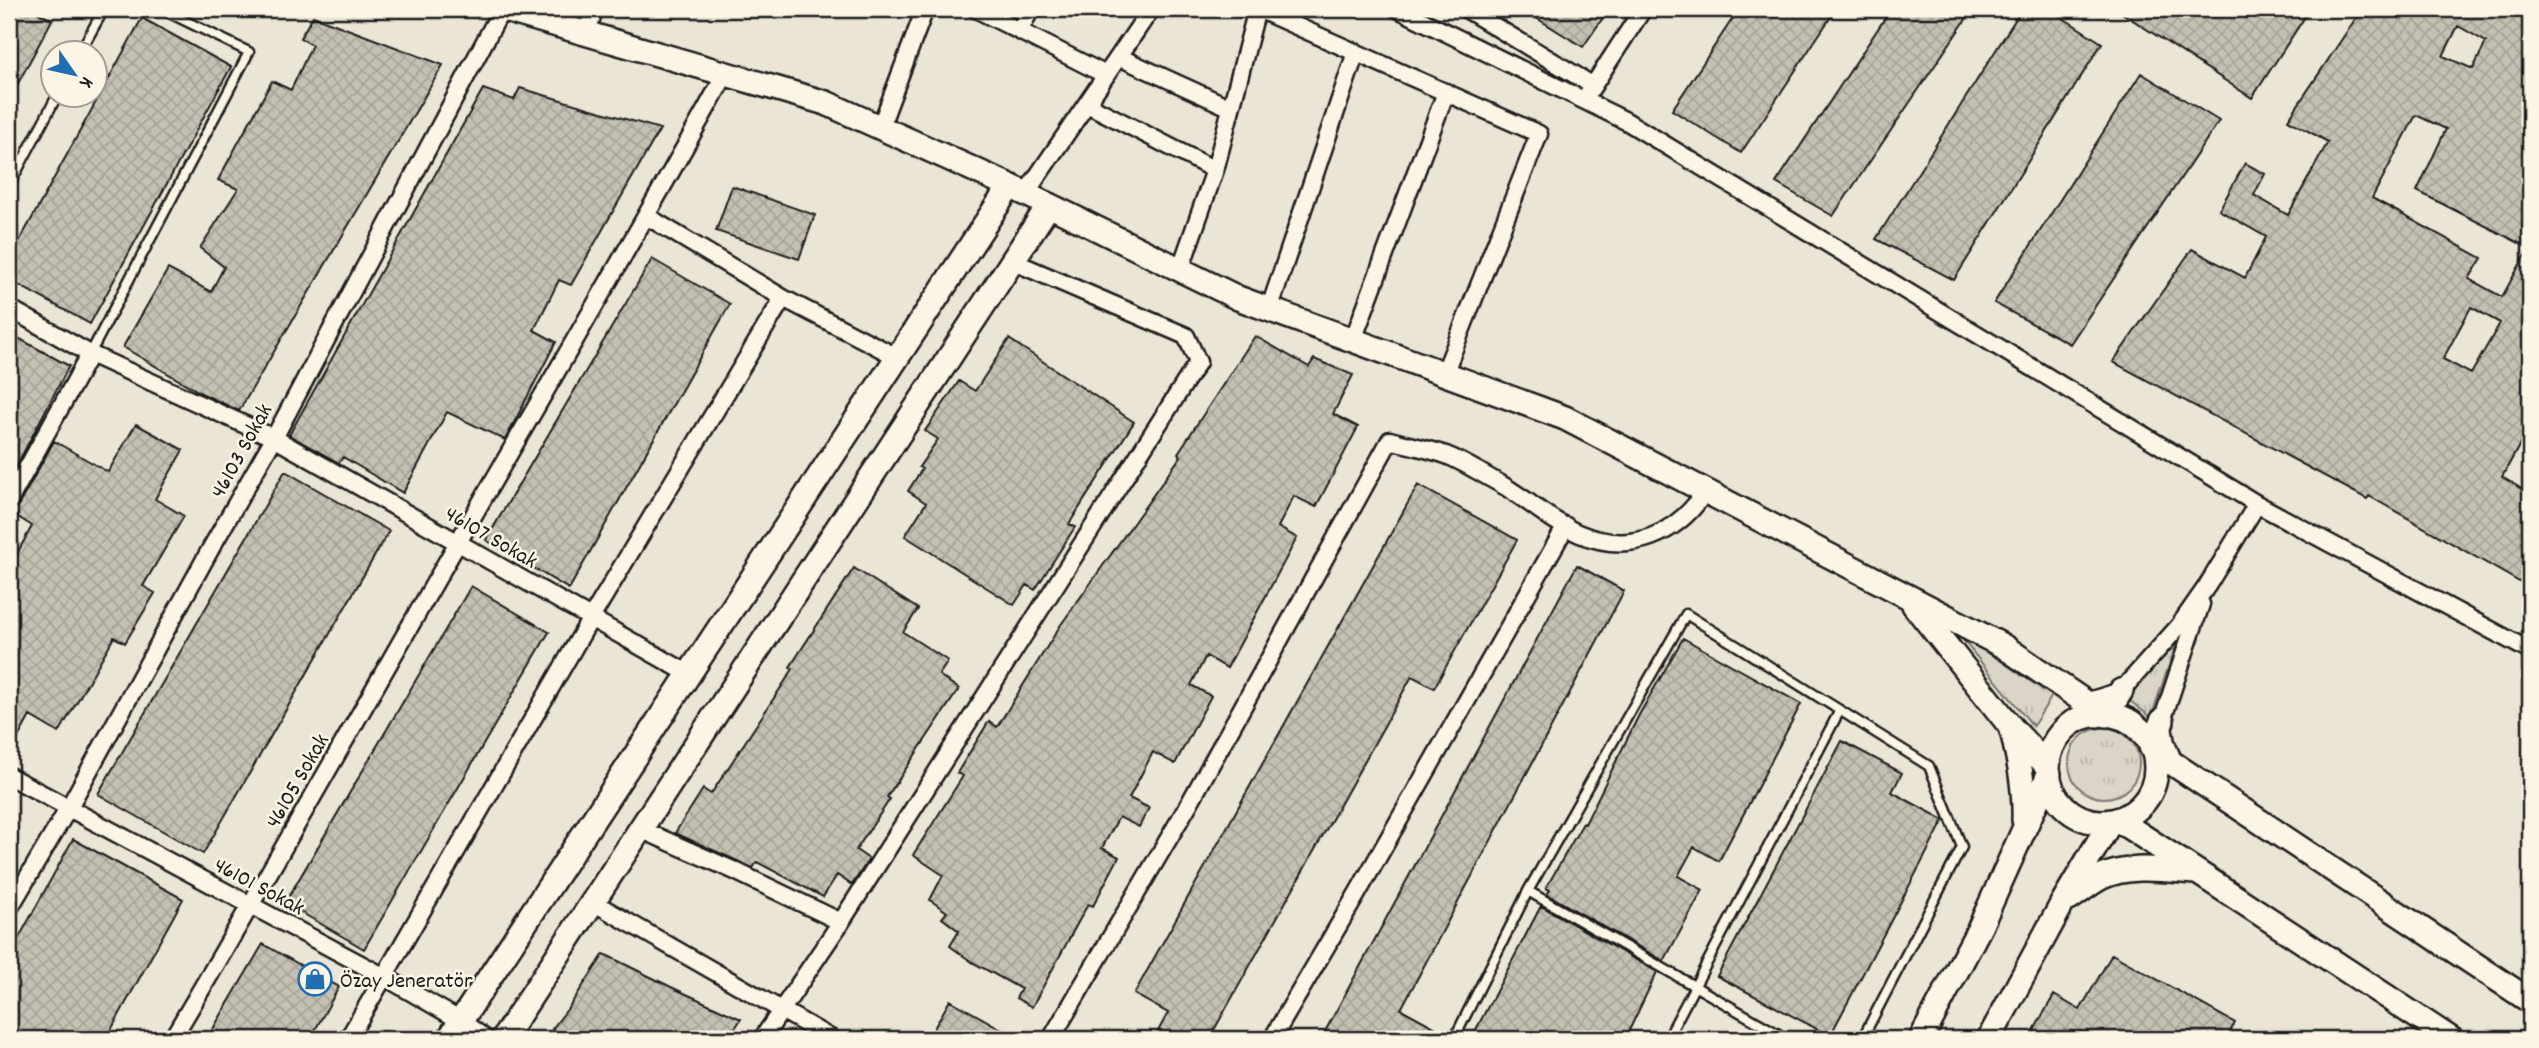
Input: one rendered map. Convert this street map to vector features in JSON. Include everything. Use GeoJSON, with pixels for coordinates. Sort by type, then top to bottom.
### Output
{"type":"FeatureCollection","features":[{"type":"Feature","properties":{"kind":"street"},"geometry":{"type":"LineString","coordinates":[[502,9],[826,103],[1018,189],[1238,298],[1565,418],[1910,600],[2003,646],[2096,711],[2131,722],[2145,734],[2157,768],[2154,785],[2146,800],[2134,813],[2115,821],[2102,823],[2085,820],[2069,812],[2057,799],[2048,771],[1910,600]]}},
{"type":"Feature","properties":{"kind":"street","name":"46103 Sokak"},"geometry":{"type":"LineString","coordinates":[[9,909],[68,809],[274,438],[502,9]]}},
{"type":"Feature","properties":{"kind":"street"},"geometry":{"type":"LineString","coordinates":[[586,32],[595,9]]}},
{"type":"Feature","properties":{"kind":"street"},"geometry":{"type":"LineString","coordinates":[[880,128],[925,9]]}},
{"type":"Feature","properties":{"kind":"street"},"geometry":{"type":"LineString","coordinates":[[976,9],[1106,75]]}},
{"type":"Feature","properties":{"kind":"street"},"geometry":{"type":"LineString","coordinates":[[1019,31],[1031,9]]}},
{"type":"Feature","properties":{"kind":"street"},"geometry":{"type":"LineString","coordinates":[[455,1030],[897,358],[1018,189],[1087,104],[1152,9]]}},
{"type":"Feature","properties":{"kind":"street"},"geometry":{"type":"LineString","coordinates":[[1181,270],[1215,170],[1257,9],[1539,134],[1444,374]]}},
{"type":"Feature","properties":{"kind":"street"},"geometry":{"type":"LineString","coordinates":[[1398,9],[1626,121],[2257,504],[2530,651]]}},
{"type":"Feature","properties":{"kind":"street"},"geometry":{"type":"LineString","coordinates":[[1466,9],[1592,85]]}},
{"type":"Feature","properties":{"kind":"street"},"geometry":{"type":"LineString","coordinates":[[1586,101],[1592,85],[1643,9]]}},
{"type":"Feature","properties":{"kind":"street"},"geometry":{"type":"LineString","coordinates":[[1269,310],[1356,52]]}},
{"type":"Feature","properties":{"kind":"street"},"geometry":{"type":"LineString","coordinates":[[1119,57],[1231,108]]}},
{"type":"Feature","properties":{"kind":"street","name":"46105 Sokak"},"geometry":{"type":"LineString","coordinates":[[172,1039],[648,217],[726,74]]}},
{"type":"Feature","properties":{"kind":"street"},"geometry":{"type":"LineString","coordinates":[[1353,340],[1446,92]]}},
{"type":"Feature","properties":{"kind":"street"},"geometry":{"type":"LineString","coordinates":[[1087,104],[1215,170]]}},
{"type":"Feature","properties":{"kind":"street"},"geometry":{"type":"LineString","coordinates":[[503,1039],[1049,205]]}},
{"type":"Feature","properties":{"kind":"street"},"geometry":{"type":"LineString","coordinates":[[648,217],[783,298],[897,358]]}},
{"type":"Feature","properties":{"kind":"street"},"geometry":{"type":"LineString","coordinates":[[762,1039],[841,922],[1198,362],[1186,336],[1012,261]]}},
{"type":"Feature","properties":{"kind":"street"},"geometry":{"type":"LineString","coordinates":[[348,1039],[591,618],[783,298]]}},
{"type":"Feature","properties":{"kind":"street","name":"46107 Sokak"},"geometry":{"type":"LineString","coordinates":[[9,308],[90,354],[274,438],[689,674]]}},
{"type":"Feature","properties":{"kind":"street"},"geometry":{"type":"LineString","coordinates":[[9,501],[90,354]]}},
{"type":"Feature","properties":{"kind":"street"},"geometry":{"type":"LineString","coordinates":[[1051,1039],[1189,804],[1390,440],[1448,456],[1502,485],[1580,534],[1604,540],[1629,542],[1663,533],[1697,504],[1705,492]]}},
{"type":"Feature","properties":{"kind":"street"},"geometry":{"type":"LineString","coordinates":[[1921,1039],[1980,927],[2048,771],[2052,748],[2062,732],[2096,711],[2121,691],[2179,625],[2207,586],[2257,504]]}},
{"type":"Feature","properties":{"kind":"street"},"geometry":{"type":"LineString","coordinates":[[1272,1039],[1566,526]]}},
{"type":"Feature","properties":{"kind":"street"},"geometry":{"type":"LineString","coordinates":[[2152,749],[2207,586]]}},
{"type":"Feature","properties":{"kind":"street"},"geometry":{"type":"LineString","coordinates":[[2162,721],[2166,743],[2175,765]]}},
{"type":"Feature","properties":{"kind":"street"},"geometry":{"type":"LineString","coordinates":[[2011,727],[2022,770],[2025,796],[2023,830]]}},
{"type":"Feature","properties":{"kind":"street"},"geometry":{"type":"LineString","coordinates":[[2152,749],[2530,1001]]}},
{"type":"Feature","properties":{"kind":"street","name":"46101 Sokak"},"geometry":{"type":"LineString","coordinates":[[9,776],[385,977],[455,1030],[486,1039]]}},
{"type":"Feature","properties":{"kind":"street"},"geometry":{"type":"LineString","coordinates":[[2115,821],[2451,1039]]}},
{"type":"Feature","properties":{"kind":"street"},"geometry":{"type":"LineString","coordinates":[[1989,1039],[2063,902],[2115,821]]}},
{"type":"Feature","properties":{"kind":"street"},"geometry":{"type":"LineString","coordinates":[[640,830],[735,871],[841,922]]}},
{"type":"Feature","properties":{"kind":"street"},"geometry":{"type":"LineString","coordinates":[[2063,902],[2102,877],[2128,871],[2152,869],[2197,872]]}},
{"type":"Feature","properties":{"kind":"street"},"geometry":{"type":"LineString","coordinates":[[593,902],[832,1039]]}},
{"type":"Feature","properties":{"kind":"lane"},"geometry":{"type":"LineString","coordinates":[[88,38],[104,9]]}},
{"type":"Feature","properties":{"kind":"lane"},"geometry":{"type":"LineString","coordinates":[[90,354],[249,52],[162,9]]}},
{"type":"Feature","properties":{"kind":"lane"},"geometry":{"type":"LineString","coordinates":[[9,186],[51,108]]}},
{"type":"Feature","properties":{"kind":"lane"},"geometry":{"type":"LineString","coordinates":[[1454,1039],[1528,891],[1686,614],[1929,766],[1962,847],[1862,1039]]}},
{"type":"Feature","properties":{"kind":"lane"},"geometry":{"type":"LineString","coordinates":[[1667,1039],[1840,710]]}},
{"type":"Feature","properties":{"kind":"lane"},"geometry":{"type":"LineString","coordinates":[[1528,891],[1787,1039]]}},
{"type":"Feature","properties":{"kind":"shaded area"},"geometry":{"type":"Polygon","coordinates":[[[9,9],[2530,9],[2530,1039],[9,1039],[9,9]]]}},
{"type":"Feature","properties":{"kind":"green space"},"geometry":{"type":"Polygon","coordinates":[[[1954,629],[2052,696],[2033,726],[1954,629]]]}},
{"type":"Feature","properties":{"kind":"green space"},"geometry":{"type":"Polygon","coordinates":[[[2180,633],[2151,717],[2126,698],[2180,633]]]}},
{"type":"Feature","properties":{"kind":"green space"},"geometry":{"type":"Polygon","coordinates":[[[2097,728],[2111,728],[2124,734],[2133,743],[2139,763],[2137,776],[2129,788],[2111,798],[2097,798],[2084,792],[2075,783],[2069,770],[2069,756],[2075,743],[2084,734],[2097,728]]]}},
{"type":"Feature","properties":{"kind":"building"},"geometry":{"type":"Polygon","coordinates":[[[9,9],[31,9],[52,20],[42,38],[38,38],[38,46],[9,100],[9,9]]]}},
{"type":"Feature","properties":{"kind":"building"},"geometry":{"type":"Polygon","coordinates":[[[1522,9],[1609,9],[1583,47],[1522,9]]]}},
{"type":"Feature","properties":{"kind":"building"},"geometry":{"type":"Polygon","coordinates":[[[1739,9],[1836,9],[1741,153],[1672,110],[1739,9]]]}},
{"type":"Feature","properties":{"kind":"building"},"geometry":{"type":"Polygon","coordinates":[[[1891,9],[1973,9],[1833,216],[1776,183],[1891,9]]]}},
{"type":"Feature","properties":{"kind":"building"},"geometry":{"type":"Polygon","coordinates":[[[2022,9],[2049,9],[2102,43],[1954,280],[1876,239],[2022,9]]]}},
{"type":"Feature","properties":{"kind":"building"},"geometry":{"type":"Polygon","coordinates":[[[2116,9],[2310,9],[2252,98],[2116,9]]]}},
{"type":"Feature","properties":{"kind":"building"},"geometry":{"type":"Polygon","coordinates":[[[2362,9],[2530,9],[2530,438],[2525,435],[2502,477],[2530,494],[2530,588],[2369,496],[2367,499],[2113,362],[2192,249],[2245,278],[2266,237],[2219,210],[2245,163],[2265,174],[2254,195],[2288,215],[2328,142],[2288,120],[2362,9]],[[2458,26],[2443,56],[2473,69],[2486,42],[2458,26]],[[2416,115],[2372,198],[2482,258],[2469,279],[2502,297],[2529,248],[2417,191],[2446,129],[2416,115]],[[2471,307],[2443,359],[2471,374],[2500,323],[2471,307]]]}},
{"type":"Feature","properties":{"kind":"building"},"geometry":{"type":"Polygon","coordinates":[[[313,16],[443,65],[239,411],[203,394],[123,347],[168,269],[211,292],[224,267],[200,248],[238,189],[218,180],[272,81],[291,90],[312,45],[300,38],[313,16]]]}},
{"type":"Feature","properties":{"kind":"building"},"geometry":{"type":"Polygon","coordinates":[[[142,18],[231,67],[90,324],[9,280],[9,260],[93,108],[108,108],[108,80],[142,18]]]}},
{"type":"Feature","properties":{"kind":"building"},"geometry":{"type":"Polygon","coordinates":[[[2141,73],[2219,121],[2070,344],[1994,303],[2141,73]]]}},
{"type":"Feature","properties":{"kind":"building"},"geometry":{"type":"Polygon","coordinates":[[[520,88],[660,129],[571,285],[559,280],[534,330],[556,342],[505,440],[447,412],[403,493],[343,457],[339,463],[289,435],[483,89],[514,100],[520,88]]]}},
{"type":"Feature","properties":{"kind":"building"},"geometry":{"type":"Polygon","coordinates":[[[732,186],[815,215],[799,259],[716,231],[732,186]]]}},
{"type":"Feature","properties":{"kind":"building"},"geometry":{"type":"Polygon","coordinates":[[[652,259],[730,304],[569,589],[486,540],[652,259]]]}},
{"type":"Feature","properties":{"kind":"building"},"geometry":{"type":"Polygon","coordinates":[[[9,333],[69,366],[9,480],[9,333]]]}},
{"type":"Feature","properties":{"kind":"building"},"geometry":{"type":"Polygon","coordinates":[[[1255,336],[1309,367],[1314,359],[1353,375],[1333,414],[1358,427],[1316,507],[1294,496],[1278,527],[1297,538],[1227,668],[1206,656],[1191,685],[1211,696],[1175,764],[1153,752],[1129,798],[1149,808],[1139,827],[1119,817],[1102,848],[1119,857],[1093,906],[1088,904],[1032,1007],[1016,998],[1021,989],[972,962],[950,946],[959,931],[942,918],[947,912],[930,900],[943,875],[913,855],[963,776],[957,773],[989,721],[997,727],[1060,626],[1181,456],[1178,453],[1255,336]]]}},
{"type":"Feature","properties":{"kind":"building"},"geometry":{"type":"Polygon","coordinates":[[[1009,339],[1134,422],[1069,524],[1075,527],[1035,590],[1027,585],[1014,605],[905,536],[926,503],[908,491],[922,469],[919,467],[938,439],[925,431],[959,381],[975,391],[1009,339]]]}},
{"type":"Feature","properties":{"kind":"building"},"geometry":{"type":"Polygon","coordinates":[[[136,424],[183,450],[155,499],[184,516],[143,586],[155,593],[125,643],[114,637],[59,733],[30,716],[9,754],[9,568],[32,526],[9,511],[18,506],[54,441],[108,472],[136,424]]]}},
{"type":"Feature","properties":{"kind":"building"},"geometry":{"type":"Polygon","coordinates":[[[285,471],[389,531],[203,854],[98,794],[285,471]]]}},
{"type":"Feature","properties":{"kind":"building"},"geometry":{"type":"Polygon","coordinates":[[[1418,485],[1517,540],[1434,688],[1412,676],[1209,1039],[1169,1039],[1157,1033],[1168,1013],[1134,994],[1418,485]]]}},
{"type":"Feature","properties":{"kind":"building"},"geometry":{"type":"Polygon","coordinates":[[[1577,565],[1624,591],[1401,1009],[1449,1035],[1448,1039],[1321,1039],[1577,565]]]}},
{"type":"Feature","properties":{"kind":"building"},"geometry":{"type":"Polygon","coordinates":[[[854,568],[918,609],[903,632],[948,661],[939,675],[959,689],[887,797],[890,799],[856,850],[869,859],[852,885],[837,875],[823,897],[757,862],[753,868],[675,833],[703,789],[711,794],[793,669],[790,667],[854,568]]]}},
{"type":"Feature","properties":{"kind":"building"},"geometry":{"type":"Polygon","coordinates":[[[471,586],[549,632],[364,949],[285,903],[471,586]]]}},
{"type":"Feature","properties":{"kind":"building"},"geometry":{"type":"Polygon","coordinates":[[[1683,638],[1801,704],[1719,861],[1694,847],[1678,876],[1703,890],[1664,961],[1547,894],[1550,890],[1546,888],[1583,823],[1585,824],[1639,715],[1683,638]]]}},
{"type":"Feature","properties":{"kind":"building"},"geometry":{"type":"Polygon","coordinates":[[[1842,741],[1902,773],[1892,792],[1944,820],[1830,1036],[1717,976],[1842,741]]]}},
{"type":"Feature","properties":{"kind":"building"},"geometry":{"type":"Polygon","coordinates":[[[73,839],[183,899],[106,1039],[9,1039],[9,956],[73,839]]]}},
{"type":"Feature","properties":{"kind":"building"},"geometry":{"type":"Polygon","coordinates":[[[1541,906],[1657,972],[1625,1039],[1471,1039],[1541,906]]]}},
{"type":"Feature","properties":{"kind":"building"},"geometry":{"type":"Polygon","coordinates":[[[263,944],[339,987],[310,1039],[207,1039],[263,944]]]}},
{"type":"Feature","properties":{"kind":"building"},"geometry":{"type":"Polygon","coordinates":[[[604,954],[741,1019],[728,1039],[565,1039],[552,1029],[604,954]]]}},
{"type":"Feature","properties":{"kind":"building"},"geometry":{"type":"Polygon","coordinates":[[[2112,954],[2235,1023],[2226,1039],[2029,1039],[2054,995],[2080,1010],[2112,954]]]}},
{"type":"Feature","properties":{"kind":"building"},"geometry":{"type":"Polygon","coordinates":[[[950,1000],[1019,1039],[928,1039],[950,1000]]]}},
{"type":"Feature","properties":{"kind":"place","name":"Özay Jeneratör"},"geometry":{"type":"Point","coordinates":[315,979]}}]}
